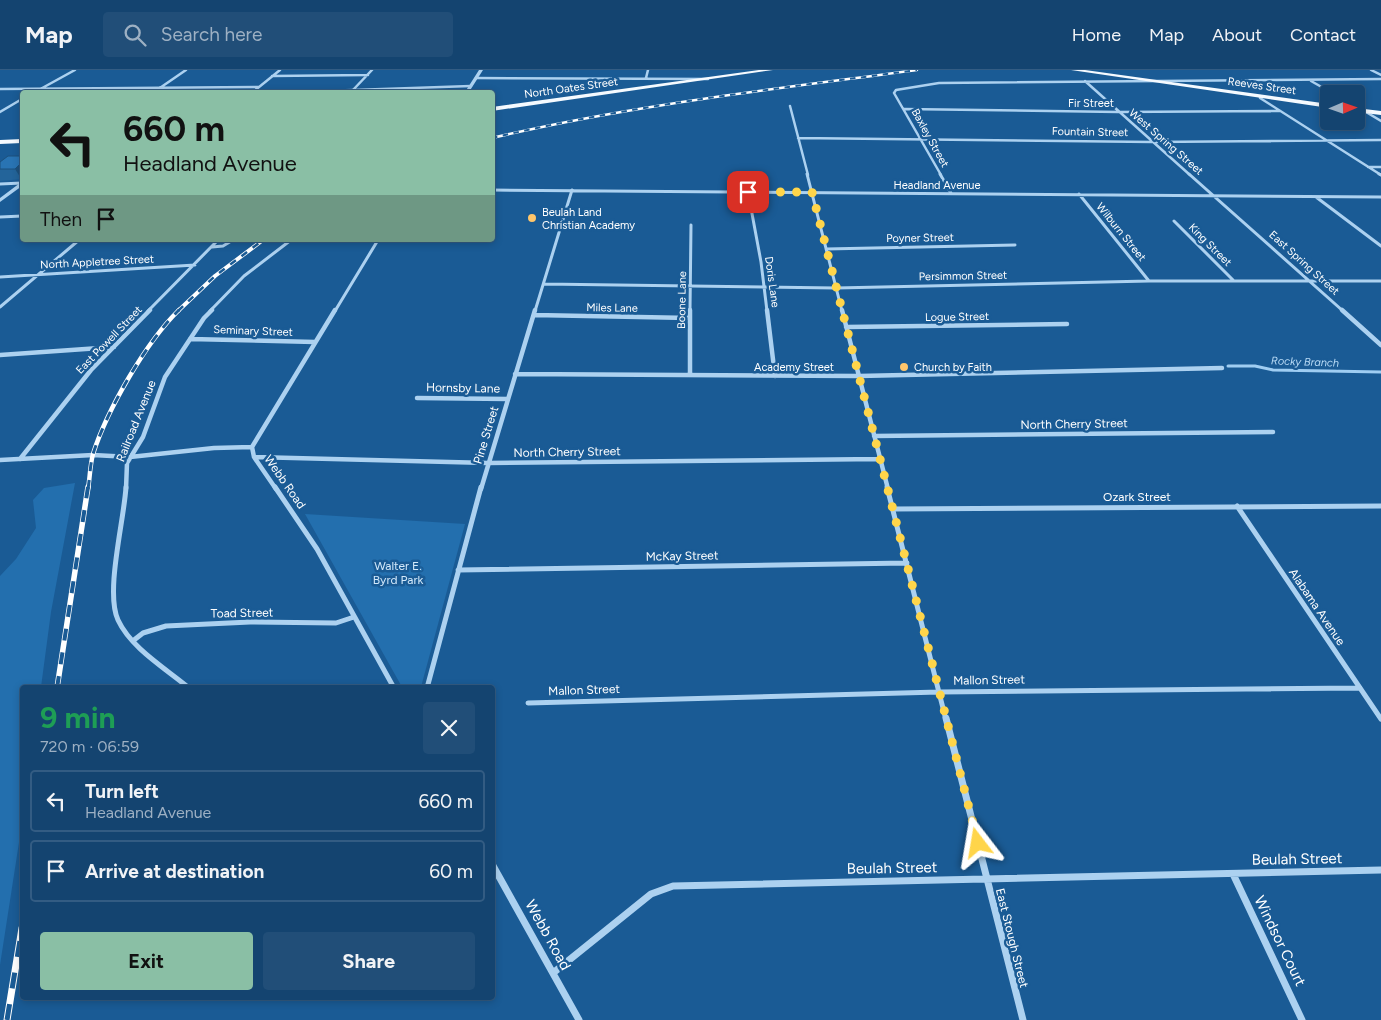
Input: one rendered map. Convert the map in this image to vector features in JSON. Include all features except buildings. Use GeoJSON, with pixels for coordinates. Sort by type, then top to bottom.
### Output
{"type":"FeatureCollection","features":[{"type":"Feature","properties":{"kind":"main road","name":"North Oates Street"},"geometry":{"type":"LineString","coordinates":[[495,109],[770,70]]}},
{"type":"Feature","properties":{"kind":"main road","name":"Reeves Street"},"geometry":{"type":"LineString","coordinates":[[1074,70],[1320,105]]}},
{"type":"Feature","properties":{"kind":"main road"},"geometry":{"type":"LineString","coordinates":[[1365,111],[1381,113]]}},
{"type":"Feature","properties":{"kind":"main road"},"geometry":{"type":"LineString","coordinates":[[0,142],[20,141]]}},
{"type":"Feature","properties":{"kind":"street"},"geometry":{"type":"LineString","coordinates":[[38,90],[75,70]]}},
{"type":"Feature","properties":{"kind":"street"},"geometry":{"type":"LineString","coordinates":[[157,90],[186,70]]}},
{"type":"Feature","properties":{"kind":"street"},"geometry":{"type":"LineString","coordinates":[[256,90],[280,70]]}},
{"type":"Feature","properties":{"kind":"street"},"geometry":{"type":"LineString","coordinates":[[353,90],[372,70]]}},
{"type":"Feature","properties":{"kind":"street"},"geometry":{"type":"LineString","coordinates":[[468,90],[481,70]]}},
{"type":"Feature","properties":{"kind":"street"},"geometry":{"type":"LineString","coordinates":[[646,78],[648,70]]}},
{"type":"Feature","properties":{"kind":"street"},"geometry":{"type":"LineString","coordinates":[[1371,70],[1381,75]]}},
{"type":"Feature","properties":{"kind":"street"},"geometry":{"type":"LineString","coordinates":[[272,76],[368,75]]}},
{"type":"Feature","properties":{"kind":"street"},"geometry":{"type":"LineString","coordinates":[[476,78],[710,79]]}},
{"type":"Feature","properties":{"kind":"street"},"geometry":{"type":"LineString","coordinates":[[1085,81],[1381,79]]}},
{"type":"Feature","properties":{"kind":"street"},"geometry":{"type":"LineString","coordinates":[[1309,80],[1320,86]]}},
{"type":"Feature","properties":{"kind":"street","name":"Baxley Street"},"geometry":{"type":"LineString","coordinates":[[951,193],[894,91],[903,87],[932,83],[1085,81]]}},
{"type":"Feature","properties":{"kind":"street","name":"West Spring Street"},"geometry":{"type":"LineString","coordinates":[[1085,81],[1214,196]]}},
{"type":"Feature","properties":{"kind":"street"},"geometry":{"type":"LineString","coordinates":[[376,90],[471,86]]}},
{"type":"Feature","properties":{"kind":"street"},"geometry":{"type":"LineString","coordinates":[[0,88],[259,88]]}},
{"type":"Feature","properties":{"kind":"street"},"geometry":{"type":"LineString","coordinates":[[1260,96],[1260,98],[1279,111],[1381,175]]}},
{"type":"Feature","properties":{"kind":"street"},"geometry":{"type":"LineString","coordinates":[[0,112],[20,100]]}},
{"type":"Feature","properties":{"kind":"street","name":"East Stough Street"},"geometry":{"type":"LineString","coordinates":[[790,106],[1023,1020]]}},
{"type":"Feature","properties":{"kind":"street","name":"Fir Street"},"geometry":{"type":"LineString","coordinates":[[904,109],[1118,112],[1279,111]]}},
{"type":"Feature","properties":{"kind":"street"},"geometry":{"type":"LineString","coordinates":[[1365,112],[1381,120]]}},
{"type":"Feature","properties":{"kind":"street","name":"Fountain Street"},"geometry":{"type":"LineString","coordinates":[[798,138],[1152,142],[1381,140]]}},
{"type":"Feature","properties":{"kind":"street"},"geometry":{"type":"LineString","coordinates":[[1368,167],[1381,167]]}},
{"type":"Feature","properties":{"kind":"street"},"geometry":{"type":"LineString","coordinates":[[0,184],[20,184]]}},
{"type":"Feature","properties":{"kind":"street"},"geometry":{"type":"LineString","coordinates":[[0,200],[20,185]]}},
{"type":"Feature","properties":{"kind":"street","name":"Headland Avenue"},"geometry":{"type":"LineString","coordinates":[[495,190],[1381,197]]}},
{"type":"Feature","properties":{"kind":"street","name":"Pine Street"},"geometry":{"type":"LineString","coordinates":[[428,685],[488,463],[572,190]]}},
{"type":"Feature","properties":{"kind":"street","name":"Doris Lane"},"geometry":{"type":"LineString","coordinates":[[748,192],[764,286],[775,376]]}},
{"type":"Feature","properties":{"kind":"street","name":"Wilburn Street"},"geometry":{"type":"LineString","coordinates":[[1079,194],[1150,281]]}},
{"type":"Feature","properties":{"kind":"street","name":"East Spring Street"},"geometry":{"type":"LineString","coordinates":[[1214,196],[1381,345]]}},
{"type":"Feature","properties":{"kind":"street"},"geometry":{"type":"LineString","coordinates":[[1315,197],[1381,246]]}},
{"type":"Feature","properties":{"kind":"street"},"geometry":{"type":"LineString","coordinates":[[0,217],[20,216]]}},
{"type":"Feature","properties":{"kind":"street","name":"King Street"},"geometry":{"type":"LineString","coordinates":[[1174,221],[1234,281]]}},
{"type":"Feature","properties":{"kind":"street","name":"Boone Lane"},"geometry":{"type":"LineString","coordinates":[[690,225],[690,375]]}},
{"type":"Feature","properties":{"kind":"street"},"geometry":{"type":"LineString","coordinates":[[0,307],[77,242]]}},
{"type":"Feature","properties":{"kind":"street","name":"East Powell Street"},"geometry":{"type":"LineString","coordinates":[[20,459],[81,382],[216,242]]}},
{"type":"Feature","properties":{"kind":"street"},"geometry":{"type":"LineString","coordinates":[[212,247],[223,246],[230,242]]}},
{"type":"Feature","properties":{"kind":"street","name":"Railroad Avenue"},"geometry":{"type":"LineString","coordinates":[[186,685],[143,650],[117,618],[113,589],[125,505],[127,463],[143,437],[165,377],[214,306],[244,276],[288,242]]}},
{"type":"Feature","properties":{"kind":"street","name":"Webb Road"},"geometry":{"type":"LineString","coordinates":[[377,242],[252,447],[254,457],[317,549],[392,685]]}},
{"type":"Feature","properties":{"kind":"street","name":"Poyner Street"},"geometry":{"type":"LineString","coordinates":[[826,249],[1014,245]]}},
{"type":"Feature","properties":{"kind":"street","name":"North Appletree Street"},"geometry":{"type":"LineString","coordinates":[[0,277],[195,265]]}},
{"type":"Feature","properties":{"kind":"street","name":"Persimmon Street"},"geometry":{"type":"LineString","coordinates":[[544,284],[836,288],[1150,281],[1381,281]]}},
{"type":"Feature","properties":{"kind":"street","name":"Miles Lane"},"geometry":{"type":"LineString","coordinates":[[534,315],[690,318]]}},
{"type":"Feature","properties":{"kind":"street","name":"Logue Street"},"geometry":{"type":"LineString","coordinates":[[846,327],[1067,324]]}},
{"type":"Feature","properties":{"kind":"street","name":"Seminary Street"},"geometry":{"type":"LineString","coordinates":[[190,339],[315,342]]}},
{"type":"Feature","properties":{"kind":"street"},"geometry":{"type":"LineString","coordinates":[[0,355],[115,347]]}},
{"type":"Feature","properties":{"kind":"street","name":"Academy Street"},"geometry":{"type":"LineString","coordinates":[[515,374],[859,376],[1222,368]]}},
{"type":"Feature","properties":{"kind":"street","name":"Hornsby Lane"},"geometry":{"type":"LineString","coordinates":[[417,398],[508,399]]}},
{"type":"Feature","properties":{"kind":"street","name":"North Cherry Street"},"geometry":{"type":"LineString","coordinates":[[874,436],[1273,432]]}},
{"type":"Feature","properties":{"kind":"street"},"geometry":{"type":"LineString","coordinates":[[0,460],[93,456],[130,457],[214,448],[252,447]]}},
{"type":"Feature","properties":{"kind":"street","name":"North Cherry Street"},"geometry":{"type":"LineString","coordinates":[[254,457],[488,463],[880,459]]}},
{"type":"Feature","properties":{"kind":"street","name":"Alabama Avenue"},"geometry":{"type":"LineString","coordinates":[[1237,506],[1381,719]]}},
{"type":"Feature","properties":{"kind":"street","name":"Ozark Street"},"geometry":{"type":"LineString","coordinates":[[893,509],[1381,506]]}},
{"type":"Feature","properties":{"kind":"street","name":"McKay Street"},"geometry":{"type":"LineString","coordinates":[[458,570],[906,563]]}},
{"type":"Feature","properties":{"kind":"street","name":"Toad Street"},"geometry":{"type":"LineString","coordinates":[[134,640],[143,633],[166,626],[250,622],[336,622],[354,617]]}},
{"type":"Feature","properties":{"kind":"street","name":"Mallon Street"},"geometry":{"type":"LineString","coordinates":[[528,703],[940,692],[1360,688]]}},
{"type":"Feature","properties":{"kind":"street","name":"Webb Road"},"geometry":{"type":"LineString","coordinates":[[495,869],[579,1020]]}},
{"type":"Feature","properties":{"kind":"street","name":"Beulah Street"},"geometry":{"type":"LineString","coordinates":[[553,973],[651,894],[666,888],[1381,870]]}},
{"type":"Feature","properties":{"kind":"street","name":"Windsor Court"},"geometry":{"type":"LineString","coordinates":[[1233,874],[1302,1020]]}},
{"type":"Feature","properties":{"kind":"green space"},"geometry":{"type":"Polygon","coordinates":[[[162,89],[254,89],[253,90],[162,89]]]}},
{"type":"Feature","properties":{"kind":"green space"},"geometry":{"type":"Polygon","coordinates":[[[75,483],[51,612],[41,685],[20,685],[20,836],[0,965],[0,576],[16,559],[36,528],[33,500],[44,488],[75,483]]]}},
{"type":"Feature","properties":{"kind":"green space","name":"Walter E. Byrd Park"},"geometry":{"type":"Polygon","coordinates":[[[305,514],[465,524],[422,685],[401,685],[305,514]]]}},
{"type":"Feature","properties":{"kind":"waterway","name":"Rocky Branch"},"geometry":{"type":"LineString","coordinates":[[1228,366],[1255,366],[1273,370],[1381,372]]}},
{"type":"Feature","properties":{"kind":"railway"},"geometry":{"type":"LineString","coordinates":[[495,137],[545,126],[651,107],[917,70]]}},
{"type":"Feature","properties":{"kind":"railway"},"geometry":{"type":"LineString","coordinates":[[179,310],[215,276],[260,242]]}},
{"type":"Feature","properties":{"kind":"railway"},"geometry":{"type":"LineString","coordinates":[[88,489],[93,454],[108,417],[141,358],[179,310]]}},
{"type":"Feature","properties":{"kind":"railway"},"geometry":{"type":"LineString","coordinates":[[57,685],[88,487]]}},
{"type":"Feature","properties":{"kind":"railway"},"geometry":{"type":"LineString","coordinates":[[7,1020],[20,940]]}},
{"type":"Feature","properties":{"kind":"place","name":"Beulah Land Christian Academy"},"geometry":{"type":"Point","coordinates":[532,218]}},
{"type":"Feature","properties":{"kind":"place","name":"Church by Faith"},"geometry":{"type":"Point","coordinates":[904,367]}},
{"type":"Feature","properties":{"kind":"route"},"geometry":{"type":"LineString","coordinates":[[748,192],[812,192],[978,843]]}}]}
